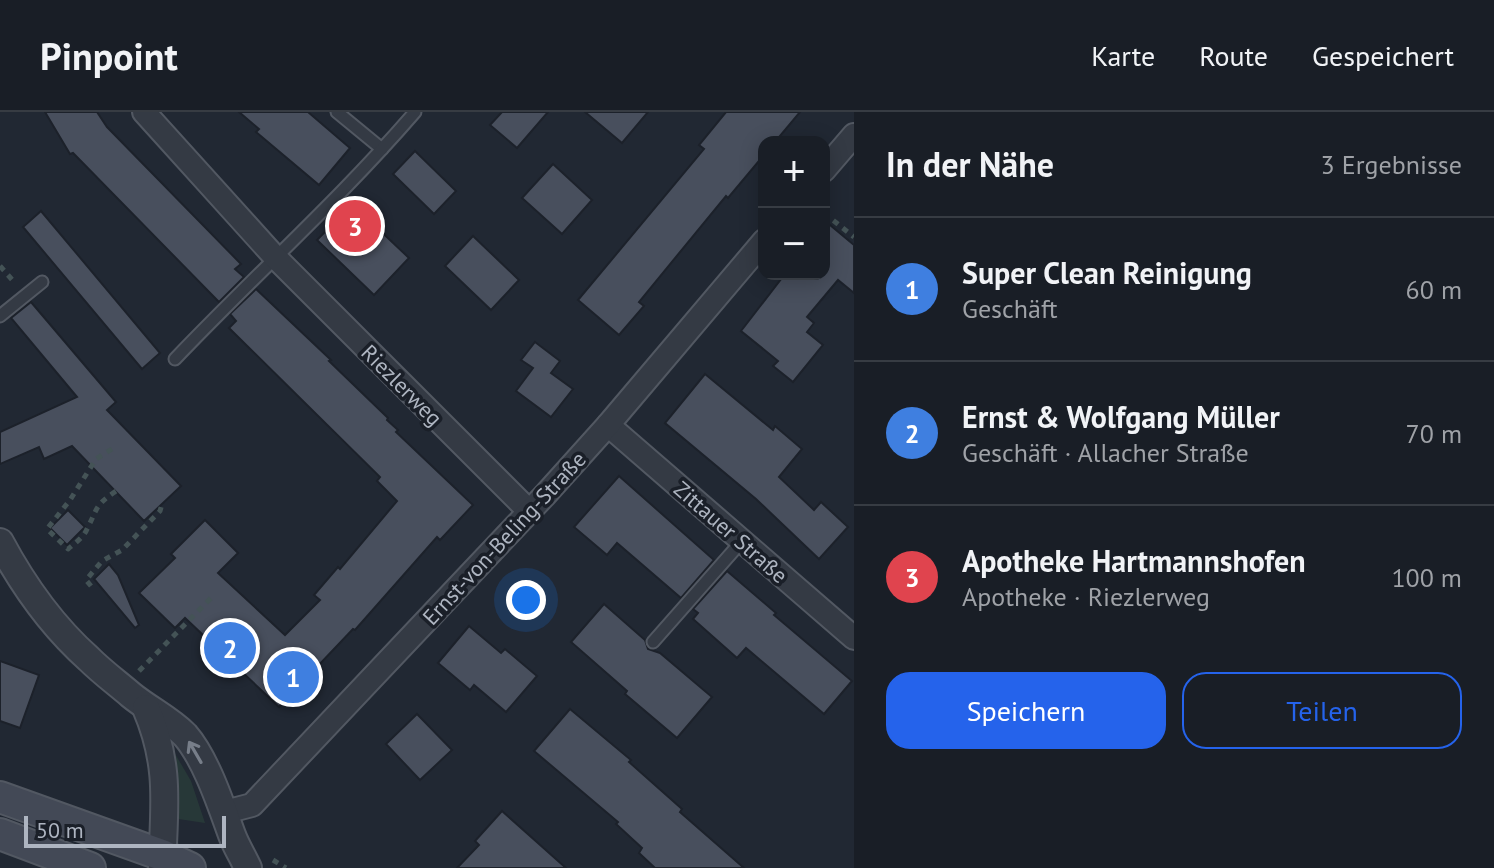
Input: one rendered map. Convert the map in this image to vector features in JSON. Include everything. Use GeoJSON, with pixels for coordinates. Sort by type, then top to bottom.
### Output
{"type":"FeatureCollection","features":[{"type":"Feature","properties":{"kind":"main road"},"geometry":{"type":"LineString","coordinates":[[0,797],[162,862],[190,868]]}},
{"type":"Feature","properties":{"kind":"main road"},"geometry":{"type":"LineString","coordinates":[[0,834],[90,868]]}},
{"type":"Feature","properties":{"kind":"street","name":"Riezlerweg"},"geometry":{"type":"LineString","coordinates":[[144,112],[275,257],[530,512]]}},
{"type":"Feature","properties":{"kind":"street"},"geometry":{"type":"LineString","coordinates":[[830,163],[854,135]]}},
{"type":"Feature","properties":{"kind":"street","name":"Ernst-von-Beling-Straße"},"geometry":{"type":"LineString","coordinates":[[225,812],[252,805],[530,512],[758,248]]}},
{"type":"Feature","properties":{"kind":"street","name":"Zittauer Straße"},"geometry":{"type":"LineString","coordinates":[[608,425],[854,638]]}},
{"type":"Feature","properties":{"kind":"street"},"geometry":{"type":"LineString","coordinates":[[0,542],[30,593],[87,658],[146,708],[170,721],[187,738],[209,775],[248,868]]}},
{"type":"Feature","properties":{"kind":"street"},"geometry":{"type":"LineString","coordinates":[[146,708],[157,732],[165,776],[162,862]]}},
{"type":"Feature","properties":{"kind":"lane"},"geometry":{"type":"LineString","coordinates":[[337,112],[382,149]]}},
{"type":"Feature","properties":{"kind":"lane"},"geometry":{"type":"LineString","coordinates":[[175,359],[415,112]]}},
{"type":"Feature","properties":{"kind":"lane"},"geometry":{"type":"LineString","coordinates":[[0,316],[42,282]]}},
{"type":"Feature","properties":{"kind":"lane"},"geometry":{"type":"LineString","coordinates":[[653,642],[742,541]]}},
{"type":"Feature","properties":{"kind":"path"},"geometry":{"type":"LineString","coordinates":[[830,218],[854,237]]}},
{"type":"Feature","properties":{"kind":"path"},"geometry":{"type":"LineString","coordinates":[[112,449],[96,459],[47,529],[68,549],[86,532],[102,501],[116,491]]}},
{"type":"Feature","properties":{"kind":"path"},"geometry":{"type":"LineString","coordinates":[[91,586],[86,580],[102,561],[122,550],[160,511],[162,504]]}},
{"type":"Feature","properties":{"kind":"path"},"geometry":{"type":"LineString","coordinates":[[122,688],[211,598]]}},
{"type":"Feature","properties":{"kind":"shaded area"},"geometry":{"type":"Polygon","coordinates":[[[170,750],[191,781],[205,823],[172,818],[170,750]]]}},
{"type":"Feature","properties":{"kind":"building"},"geometry":{"type":"Polygon","coordinates":[[[45,112],[97,112],[107,127],[241,264],[235,269],[244,277],[219,302],[73,153],[70,154],[45,112]]]}},
{"type":"Feature","properties":{"kind":"building"},"geometry":{"type":"Polygon","coordinates":[[[239,112],[308,112],[350,148],[319,185],[256,132],[259,129],[239,112]]]}},
{"type":"Feature","properties":{"kind":"building"},"geometry":{"type":"Polygon","coordinates":[[[502,112],[548,112],[517,148],[490,125],[502,112]]]}},
{"type":"Feature","properties":{"kind":"building"},"geometry":{"type":"Polygon","coordinates":[[[585,112],[648,112],[622,143],[585,112]]]}},
{"type":"Feature","properties":{"kind":"building"},"geometry":{"type":"Polygon","coordinates":[[[726,112],[800,112],[780,136],[758,136],[758,162],[728,198],[726,196],[639,302],[644,306],[619,335],[578,300],[704,149],[699,145],[726,112]]]}},
{"type":"Feature","properties":{"kind":"building"},"geometry":{"type":"Polygon","coordinates":[[[415,151],[456,191],[434,214],[393,174],[415,151]]]}},
{"type":"Feature","properties":{"kind":"building"},"geometry":{"type":"Polygon","coordinates":[[[553,164],[592,200],[562,234],[522,198],[553,164]]]}},
{"type":"Feature","properties":{"kind":"building"},"geometry":{"type":"Polygon","coordinates":[[[352,204],[409,258],[374,295],[317,240],[352,204]]]}},
{"type":"Feature","properties":{"kind":"building"},"geometry":{"type":"Polygon","coordinates":[[[41,211],[160,353],[142,369],[23,227],[41,211]]]}},
{"type":"Feature","properties":{"kind":"building"},"geometry":{"type":"Polygon","coordinates":[[[830,225],[854,245],[854,293],[838,280],[807,317],[814,323],[807,332],[823,345],[793,382],[773,366],[778,361],[741,331],[780,280],[830,280],[830,225]]]}},
{"type":"Feature","properties":{"kind":"building"},"geometry":{"type":"Polygon","coordinates":[[[473,236],[519,280],[491,310],[445,266],[473,236]]]}},
{"type":"Feature","properties":{"kind":"building"},"geometry":{"type":"Polygon","coordinates":[[[256,289],[331,360],[388,418],[398,430],[396,432],[473,505],[440,540],[437,537],[355,630],[279,707],[185,618],[175,628],[139,593],[175,558],[171,554],[205,520],[238,553],[218,573],[285,635],[320,600],[314,595],[397,501],[377,481],[380,477],[229,328],[236,321],[230,314],[256,289]]]}},
{"type":"Feature","properties":{"kind":"building"},"geometry":{"type":"Polygon","coordinates":[[[31,302],[116,402],[107,410],[181,486],[144,521],[72,446],[44,459],[39,447],[0,464],[0,432],[77,397],[11,318],[31,302]]]}},
{"type":"Feature","properties":{"kind":"building"},"geometry":{"type":"Polygon","coordinates":[[[535,342],[560,361],[551,373],[573,389],[551,417],[516,391],[533,368],[521,360],[535,342]]]}},
{"type":"Feature","properties":{"kind":"building"},"geometry":{"type":"Polygon","coordinates":[[[705,374],[773,430],[775,426],[802,449],[779,477],[814,510],[821,502],[848,527],[819,559],[756,499],[665,423],[705,374]]]}},
{"type":"Feature","properties":{"kind":"building"},"geometry":{"type":"Polygon","coordinates":[[[619,476],[714,560],[681,598],[617,543],[607,555],[574,527],[619,476]]]}},
{"type":"Feature","properties":{"kind":"building"},"geometry":{"type":"Polygon","coordinates":[[[68,510],[85,527],[67,545],[50,528],[68,510]]]}},
{"type":"Feature","properties":{"kind":"building"},"geometry":{"type":"Polygon","coordinates":[[[109,564],[118,575],[139,625],[135,628],[94,579],[109,564]]]}},
{"type":"Feature","properties":{"kind":"building"},"geometry":{"type":"Polygon","coordinates":[[[727,571],[852,681],[824,714],[746,648],[737,658],[693,619],[698,613],[693,609],[727,571]]]}},
{"type":"Feature","properties":{"kind":"building"},"geometry":{"type":"Polygon","coordinates":[[[604,604],[645,640],[648,649],[660,653],[712,697],[677,738],[571,642],[604,604]]]}},
{"type":"Feature","properties":{"kind":"building"},"geometry":{"type":"Polygon","coordinates":[[[469,626],[501,653],[505,649],[537,676],[506,712],[474,685],[470,690],[438,663],[469,626]]]}},
{"type":"Feature","properties":{"kind":"building"},"geometry":{"type":"Polygon","coordinates":[[[0,661],[39,675],[20,728],[0,721],[0,661]]]}},
{"type":"Feature","properties":{"kind":"building"},"geometry":{"type":"Polygon","coordinates":[[[570,709],[631,760],[629,762],[682,809],[680,812],[744,868],[655,868],[639,853],[642,848],[616,824],[618,822],[534,751],[570,709]]]}},
{"type":"Feature","properties":{"kind":"building"},"geometry":{"type":"Polygon","coordinates":[[[417,714],[452,750],[420,780],[386,744],[417,714]]]}},
{"type":"Feature","properties":{"kind":"building"},"geometry":{"type":"Polygon","coordinates":[[[502,811],[566,868],[457,868],[479,845],[475,841],[502,811]]]}},
{"type":"Feature","properties":{"kind":"place","name":"Apotheke Hartmannshofen"},"geometry":{"type":"Point","coordinates":[355,226]}},
{"type":"Feature","properties":{"kind":"place","name":"Ernst & Wolfgang Müller"},"geometry":{"type":"Point","coordinates":[230,648]}},
{"type":"Feature","properties":{"kind":"place","name":"Super Clean Reinigung"},"geometry":{"type":"Point","coordinates":[293,677]}}]}
